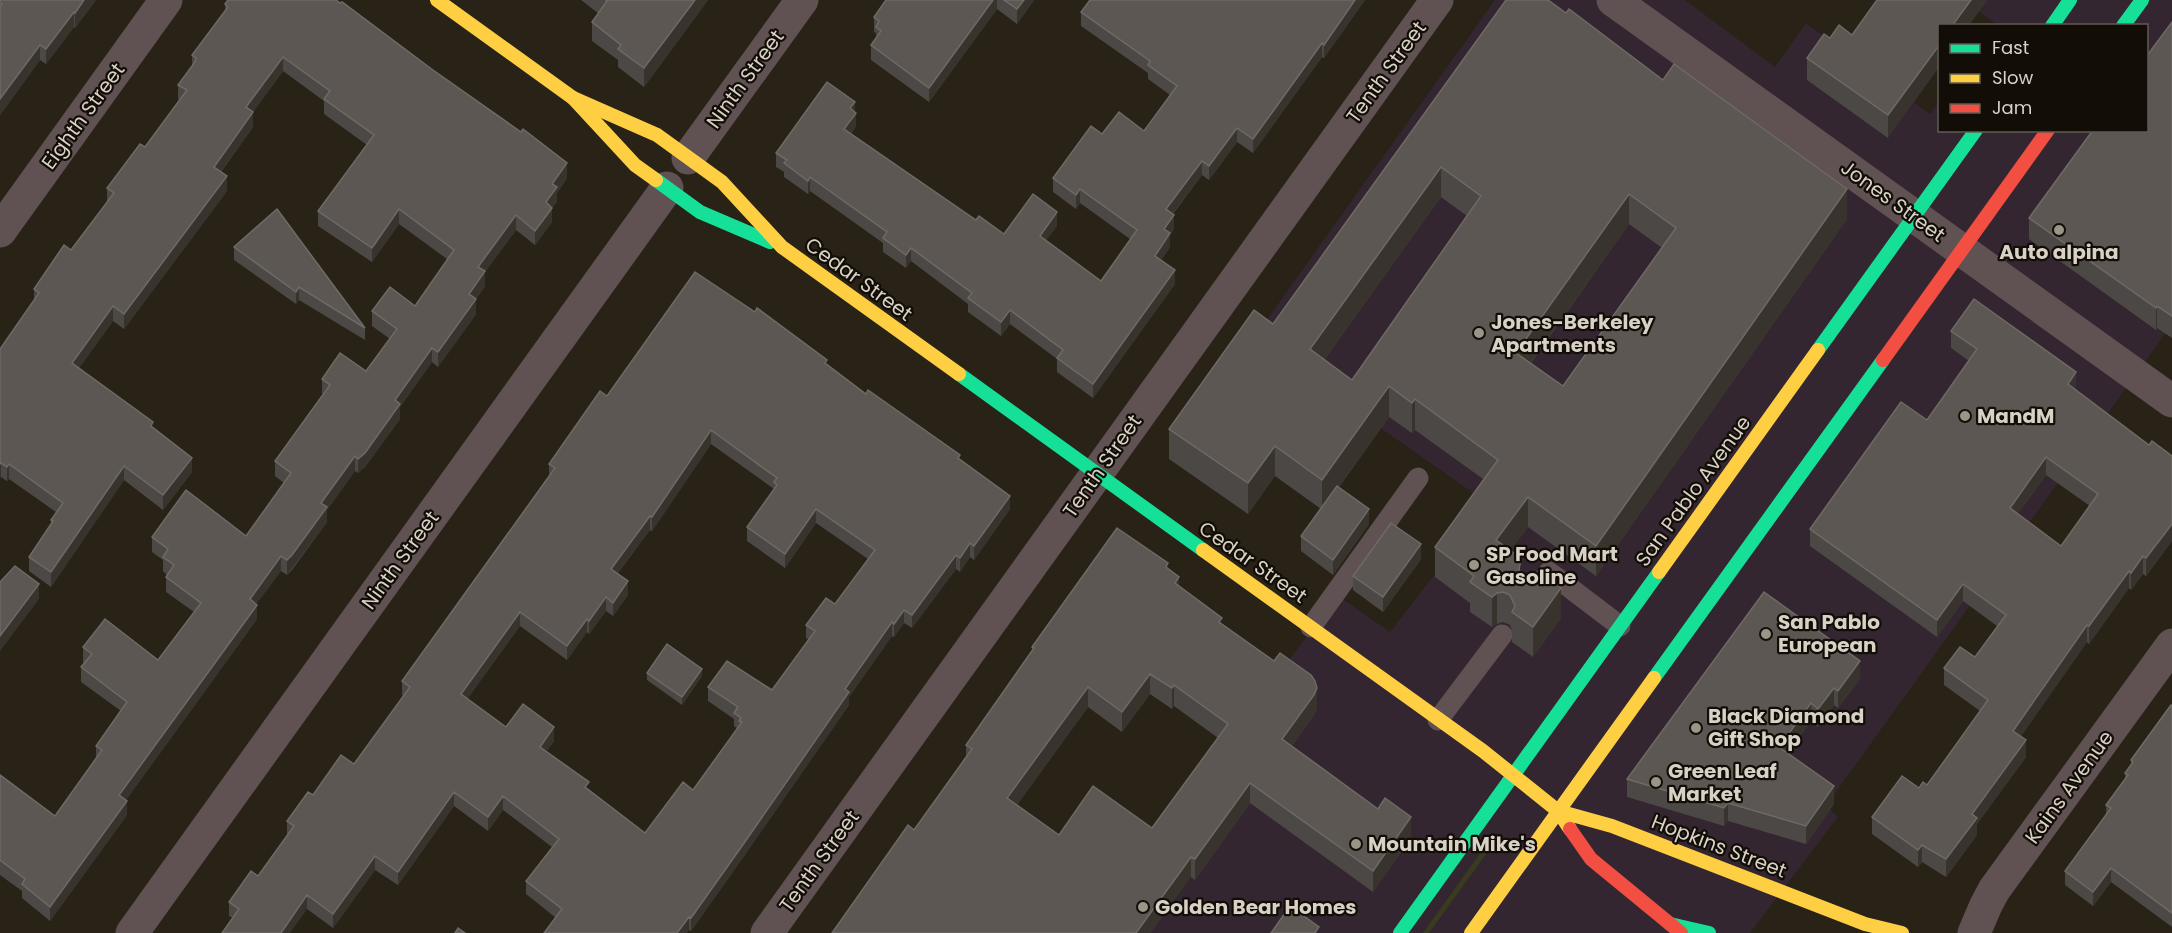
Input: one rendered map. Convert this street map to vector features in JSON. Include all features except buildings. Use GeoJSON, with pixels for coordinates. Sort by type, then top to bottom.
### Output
{"type":"FeatureCollection","features":[{"type":"Feature","properties":{"kind":"street","name":"Eighth Street"},"geometry":{"type":"LineString","coordinates":[[0,231],[166,0]]}},
{"type":"Feature","properties":{"kind":"street","name":"Cedar Street"},"geometry":{"type":"LineString","coordinates":[[437,0],[573,98],[635,165],[700,212],[782,247]]}},
{"type":"Feature","properties":{"kind":"street","name":"Ninth Street"},"geometry":{"type":"LineString","coordinates":[[688,158],[802,0]]}},
{"type":"Feature","properties":{"kind":"street","name":"Tenth Street"},"geometry":{"type":"LineString","coordinates":[[767,933],[1437,0]]}},
{"type":"Feature","properties":{"kind":"street","name":"Jones Street"},"geometry":{"type":"LineString","coordinates":[[1613,0],[2172,401]]}},
{"type":"Feature","properties":{"kind":"street"},"geometry":{"type":"LineString","coordinates":[[2053,24],[2070,0]]}},
{"type":"Feature","properties":{"kind":"street"},"geometry":{"type":"LineString","coordinates":[[2124,24],[2142,0]]}},
{"type":"Feature","properties":{"kind":"street","name":"Cedar Street"},"geometry":{"type":"LineString","coordinates":[[573,98],[657,135],[722,182],[782,247],[1513,775],[1558,811],[1591,859],[1676,928]]}},
{"type":"Feature","properties":{"kind":"street","name":"San Pablo Avenue"},"geometry":{"type":"LineString","coordinates":[[1400,933],[1975,132]]}},
{"type":"Feature","properties":{"kind":"street"},"geometry":{"type":"LineString","coordinates":[[1471,933],[2047,132]]}},
{"type":"Feature","properties":{"kind":"street","name":"Ninth Street"},"geometry":{"type":"LineString","coordinates":[[132,933],[667,188]]}},
{"type":"Feature","properties":{"kind":"street","name":"Kains Avenue"},"geometry":{"type":"LineString","coordinates":[[1974,933],[1994,890],[2172,645]]}},
{"type":"Feature","properties":{"kind":"street","name":"Hopkins Street"},"geometry":{"type":"LineString","coordinates":[[1558,811],[1612,826],[1864,928],[1902,933]]}},
{"type":"Feature","properties":{"kind":"street"},"geometry":{"type":"LineString","coordinates":[[1676,928],[1709,933]]}},
{"type":"Feature","properties":{"kind":"street"},"geometry":{"type":"LineString","coordinates":[[1844,933],[1864,928]]}},
{"type":"Feature","properties":{"kind":"lane"},"geometry":{"type":"LineString","coordinates":[[1311,627],[1418,478]]}},
{"type":"Feature","properties":{"kind":"lane"},"geometry":{"type":"LineString","coordinates":[[1531,596],[1549,572],[1620,626]]}},
{"type":"Feature","properties":{"kind":"lane"},"geometry":{"type":"LineString","coordinates":[[1438,720],[1502,635]]}},
{"type":"Feature","properties":{"kind":"shaded area"},"geometry":{"type":"Polygon","coordinates":[[[1495,0],[1685,0],[1775,67],[1806,23],[1930,114],[1938,103],[1938,132],[2148,132],[2148,24],[1994,24],[1963,0],[2172,0],[2172,324],[1826,806],[1838,817],[1750,933],[1093,933],[1177,813],[1337,595],[1390,632],[1489,504],[1253,339],[1495,0]]]}},
{"type":"Feature","properties":{"kind":"green space"},"geometry":{"type":"Polygon","coordinates":[[[1484,848],[1488,851],[1429,933],[1423,933],[1484,848]]]}},
{"type":"Feature","properties":{"kind":"traffic: fast"},"geometry":{"type":"LineString","coordinates":[[2053,24],[2070,0]]}},
{"type":"Feature","properties":{"kind":"traffic: fast"},"geometry":{"type":"LineString","coordinates":[[2124,24],[2142,0]]}},
{"type":"Feature","properties":{"kind":"traffic: fast"},"geometry":{"type":"LineString","coordinates":[[1818,350],[1975,132]]}},
{"type":"Feature","properties":{"kind":"traffic: fast"},"geometry":{"type":"LineString","coordinates":[[656,180],[700,212],[770,242]]}},
{"type":"Feature","properties":{"kind":"traffic: fast"},"geometry":{"type":"LineString","coordinates":[[1654,678],[1883,360]]}},
{"type":"Feature","properties":{"kind":"traffic: fast"},"geometry":{"type":"LineString","coordinates":[[959,374],[1203,550]]}},
{"type":"Feature","properties":{"kind":"traffic: fast"},"geometry":{"type":"LineString","coordinates":[[1400,933],[1659,572]]}},
{"type":"Feature","properties":{"kind":"traffic: fast"},"geometry":{"type":"LineString","coordinates":[[1670,924],[1709,933]]}},
{"type":"Feature","properties":{"kind":"traffic: slow"},"geometry":{"type":"LineString","coordinates":[[437,0],[573,98],[635,165],[656,180]]}},
{"type":"Feature","properties":{"kind":"traffic: slow"},"geometry":{"type":"LineString","coordinates":[[573,98],[657,135],[722,182],[782,247],[959,374]]}},
{"type":"Feature","properties":{"kind":"traffic: slow"},"geometry":{"type":"LineString","coordinates":[[1659,572],[1818,350]]}},
{"type":"Feature","properties":{"kind":"traffic: slow"},"geometry":{"type":"LineString","coordinates":[[1203,550],[1483,751],[1558,811],[1570,829]]}},
{"type":"Feature","properties":{"kind":"traffic: slow"},"geometry":{"type":"LineString","coordinates":[[1471,933],[1654,678]]}},
{"type":"Feature","properties":{"kind":"traffic: slow"},"geometry":{"type":"LineString","coordinates":[[1558,811],[1612,826],[1865,924],[1902,933]]}},
{"type":"Feature","properties":{"kind":"traffic: jam"},"geometry":{"type":"LineString","coordinates":[[1883,360],[2047,132]]}},
{"type":"Feature","properties":{"kind":"traffic: jam"},"geometry":{"type":"LineString","coordinates":[[1570,829],[1591,859],[1681,933]]}},
{"type":"Feature","properties":{"kind":"place","name":"Auto alpina"},"geometry":{"type":"Point","coordinates":[2059,230]}},
{"type":"Feature","properties":{"kind":"place","name":"Jones-Berkeley Apartments"},"geometry":{"type":"Point","coordinates":[1479,333]}},
{"type":"Feature","properties":{"kind":"place","name":"MandM"},"geometry":{"type":"Point","coordinates":[1965,416]}},
{"type":"Feature","properties":{"kind":"place","name":"SP Food Mart Gasoline"},"geometry":{"type":"Point","coordinates":[1474,565]}},
{"type":"Feature","properties":{"kind":"place","name":"San Pablo European"},"geometry":{"type":"Point","coordinates":[1766,634]}},
{"type":"Feature","properties":{"kind":"place","name":"Black Diamond Gift Shop"},"geometry":{"type":"Point","coordinates":[1696,728]}},
{"type":"Feature","properties":{"kind":"place","name":"Green Leaf Market"},"geometry":{"type":"Point","coordinates":[1656,782]}},
{"type":"Feature","properties":{"kind":"place","name":"Mountain Mike's"},"geometry":{"type":"Point","coordinates":[1356,844]}},
{"type":"Feature","properties":{"kind":"place","name":"Golden Bear Homes"},"geometry":{"type":"Point","coordinates":[1143,907]}}]}
